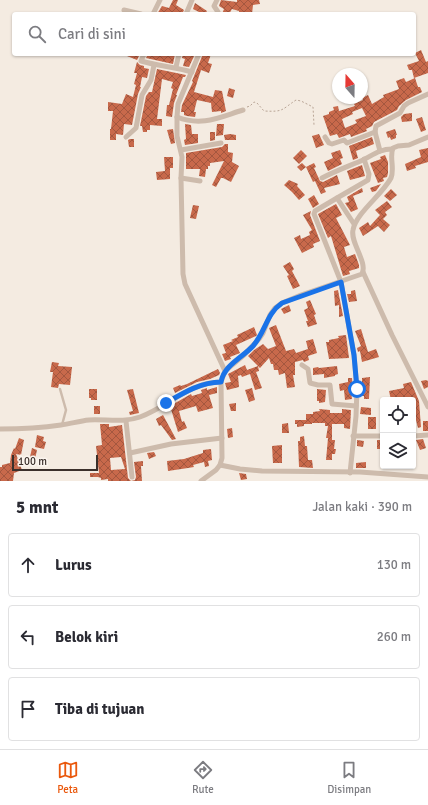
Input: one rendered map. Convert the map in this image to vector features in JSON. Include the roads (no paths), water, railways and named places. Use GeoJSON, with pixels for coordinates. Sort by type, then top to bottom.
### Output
{"type":"FeatureCollection","features":[{"type":"Feature","properties":{"kind":"street"},"geometry":{"type":"LineString","coordinates":[[154,12],[160,0]]}},
{"type":"Feature","properties":{"kind":"street"},"geometry":{"type":"LineString","coordinates":[[187,12],[192,0]]}},
{"type":"Feature","properties":{"kind":"street"},"geometry":{"type":"LineString","coordinates":[[217,0],[214,6],[218,12]]}},
{"type":"Feature","properties":{"kind":"street"},"geometry":{"type":"LineString","coordinates":[[124,10],[132,12]]}},
{"type":"Feature","properties":{"kind":"street"},"geometry":{"type":"LineString","coordinates":[[143,56],[141,61],[176,67],[192,72]]}},
{"type":"Feature","properties":{"kind":"street"},"geometry":{"type":"LineString","coordinates":[[176,67],[179,56]]}},
{"type":"Feature","properties":{"kind":"street"},"geometry":{"type":"LineString","coordinates":[[198,56],[178,104],[177,117],[177,136],[181,150],[183,274],[185,284],[225,371]]}},
{"type":"Feature","properties":{"kind":"street"},"geometry":{"type":"LineString","coordinates":[[126,137],[136,128],[142,94],[151,80],[154,64]]}},
{"type":"Feature","properties":{"kind":"street"},"geometry":{"type":"LineString","coordinates":[[380,151],[375,132],[376,126],[400,113],[406,104],[428,94]]}},
{"type":"Feature","properties":{"kind":"street"},"geometry":{"type":"LineString","coordinates":[[177,117],[184,120],[204,122],[243,110]]}},
{"type":"Feature","properties":{"kind":"street"},"geometry":{"type":"LineString","coordinates":[[326,137],[329,143],[332,144],[344,140],[347,143],[375,132]]}},
{"type":"Feature","properties":{"kind":"street"},"geometry":{"type":"LineString","coordinates":[[322,178],[380,151],[392,149],[396,146],[409,145],[428,137]]}},
{"type":"Feature","properties":{"kind":"street"},"geometry":{"type":"LineString","coordinates":[[181,150],[221,143]]}},
{"type":"Feature","properties":{"kind":"street"},"geometry":{"type":"LineString","coordinates":[[392,149],[393,168],[391,178],[354,224],[352,234],[362,263],[363,272],[392,335],[428,407]]}},
{"type":"Feature","properties":{"kind":"street"},"geometry":{"type":"LineString","coordinates":[[350,473],[356,406],[356,370],[341,282],[314,214],[315,211],[368,180],[369,174],[364,159]]}},
{"type":"Feature","properties":{"kind":"street"},"geometry":{"type":"LineString","coordinates":[[181,178],[200,181]]}},
{"type":"Feature","properties":{"kind":"street"},"geometry":{"type":"LineString","coordinates":[[337,198],[354,224]]}},
{"type":"Feature","properties":{"kind":"street"},"geometry":{"type":"LineString","coordinates":[[201,481],[216,470],[220,465],[222,450],[221,382],[225,371],[244,355],[259,339],[270,315],[275,308],[282,303],[295,298],[358,277],[363,272]]}},
{"type":"Feature","properties":{"kind":"street"},"geometry":{"type":"LineString","coordinates":[[302,365],[308,369],[310,383],[330,385],[332,404],[356,406]]}},
{"type":"Feature","properties":{"kind":"street"},"geometry":{"type":"LineString","coordinates":[[0,429],[62,425],[88,420],[126,421],[150,413],[174,398],[202,384],[221,382]]}},
{"type":"Feature","properties":{"kind":"street"},"geometry":{"type":"LineString","coordinates":[[126,421],[132,477]]}},
{"type":"Feature","properties":{"kind":"street"},"geometry":{"type":"LineString","coordinates":[[416,436],[428,435]]}},
{"type":"Feature","properties":{"kind":"street"},"geometry":{"type":"LineString","coordinates":[[353,436],[380,436]]}},
{"type":"Feature","properties":{"kind":"street"},"geometry":{"type":"LineString","coordinates":[[130,453],[171,444],[222,438]]}},
{"type":"Feature","properties":{"kind":"street"},"geometry":{"type":"LineString","coordinates":[[220,465],[262,471],[386,473],[428,477]]}},
{"type":"Feature","properties":{"kind":"lane"},"geometry":{"type":"LineString","coordinates":[[60,389],[66,410],[62,425]]}}]}
